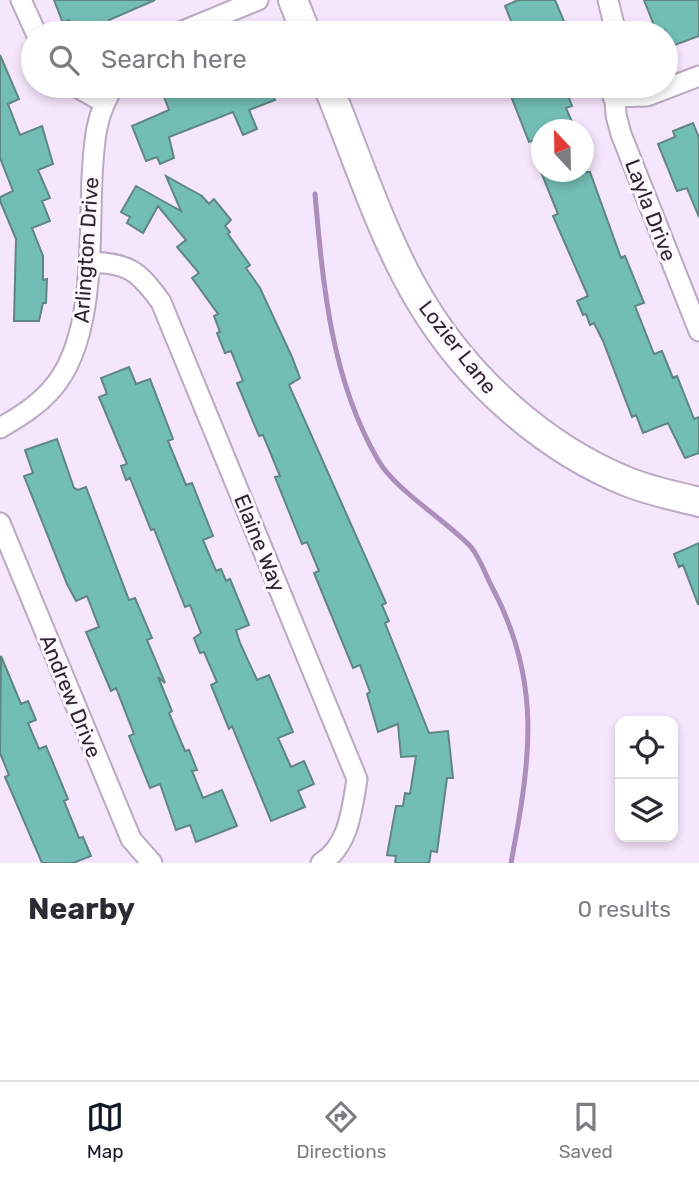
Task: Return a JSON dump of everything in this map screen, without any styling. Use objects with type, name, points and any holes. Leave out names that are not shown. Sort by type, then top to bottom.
[{"type":"main road","points":[[293,0],[301,21]]},
{"type":"main road","name":"Lozier Lane","points":[[333,98],[397,255],[420,300],[494,395],[547,438],[627,482],[699,502]]},
{"type":"street","points":[[21,0],[31,21]]},
{"type":"street","points":[[207,21],[258,0]]},
{"type":"street","points":[[608,0],[613,21]]},
{"type":"street","points":[[678,84],[699,76]]},
{"type":"street","name":"Arlington Drive","points":[[0,428],[24,415],[52,389],[68,365],[79,339],[88,262],[94,130],[107,98]]},
{"type":"street","name":"Layla Drive","points":[[615,98],[621,134],[699,331]]},
{"type":"street","name":"Elaine Way","points":[[88,262],[131,268],[145,280],[161,302],[357,779],[351,817],[342,841],[321,863]]},
{"type":"street","name":"Andrew Drive","points":[[0,523],[131,839],[152,863]]},
{"type":"building","points":[[54,0],[155,0],[110,21],[62,21]]},
{"type":"building","points":[[518,0],[555,0],[564,21],[511,21],[505,6]]},
{"type":"building","points":[[644,0],[699,0],[699,36],[678,44],[678,21],[652,21]]},
{"type":"building","points":[[0,55],[19,99],[8,104],[20,135],[42,126],[53,164],[38,170],[50,198],[42,201],[50,221],[32,228],[43,256],[43,280],[47,279],[46,303],[43,303],[39,321],[14,321],[16,239],[0,201],[0,197],[13,191],[0,158]]},
{"type":"building","points":[[164,98],[275,100],[249,110],[257,129],[243,135],[233,112],[169,137],[174,158],[160,164],[157,157],[146,161],[132,126],[169,110]]},
{"type":"building","points":[[512,98],[569,98],[572,106],[566,108],[571,119],[531,119],[529,142]]},
{"type":"building","points":[[693,123],[699,138],[699,217],[687,188],[677,191],[658,144],[675,137],[673,131]]},
{"type":"building","points":[[166,176],[202,196],[209,204],[214,199],[231,220],[225,226],[230,232],[228,234],[250,265],[246,268],[260,288],[292,357],[300,378],[289,385],[386,603],[382,605],[389,621],[385,623],[429,733],[448,731],[453,778],[447,778],[437,852],[431,851],[429,863],[395,863],[396,856],[387,855],[396,806],[403,806],[405,793],[410,794],[416,756],[401,757],[398,724],[378,732],[367,694],[370,692],[360,665],[353,668],[314,573],[319,571],[307,542],[302,544],[275,477],[280,476],[263,435],[259,436],[237,383],[243,381],[231,351],[225,353],[217,333],[220,332],[214,316],[218,314],[192,278],[199,273],[177,247],[186,240],[158,206],[143,233],[127,223],[130,217],[121,212],[136,186],[181,211]]},
{"type":"building","points":[[545,182],[594,182],[621,258],[625,256],[644,303],[635,306],[654,354],[662,351],[673,378],[677,376],[694,419],[699,417],[699,453],[685,458],[668,423],[643,433],[636,415],[632,417],[603,341],[594,323],[590,325],[586,314],[583,315],[577,301],[588,296],[553,216],[558,214]]},
{"type":"building","points":[[129,367],[136,384],[150,379],[173,439],[168,441],[186,485],[192,483],[213,536],[203,540],[216,571],[221,569],[226,581],[230,579],[249,625],[236,630],[240,643],[257,680],[269,675],[293,732],[278,738],[291,767],[304,761],[314,784],[298,791],[305,807],[271,821],[232,726],[229,729],[211,685],[217,682],[204,652],[200,653],[194,638],[201,633],[190,605],[185,607],[154,529],[151,530],[130,478],[126,480],[121,466],[127,464],[99,397],[107,394],[101,378]]},
{"type":"building","points":[[57,439],[74,488],[78,490],[86,487],[129,600],[135,598],[152,638],[147,640],[165,683],[158,677],[172,711],[169,713],[185,751],[189,750],[197,770],[192,771],[203,798],[222,790],[237,826],[196,842],[190,825],[176,830],[160,784],[150,788],[129,736],[134,734],[116,688],[111,691],[86,632],[99,627],[87,596],[76,601],[67,584],[24,476],[33,473],[25,450]]},
{"type":"building","points":[[699,543],[698,604],[683,565],[679,567],[674,554]]},
{"type":"building","points":[[1,656],[21,704],[28,701],[36,720],[28,723],[39,749],[46,746],[68,799],[64,801],[79,838],[83,837],[91,856],[73,863],[42,863],[5,777],[9,775],[0,753]]},
{"type":"waterway","points":[[315,194],[332,331],[349,397],[362,429],[378,460],[396,483],[474,551],[509,624],[520,658],[526,691],[527,757],[511,863]]}]
